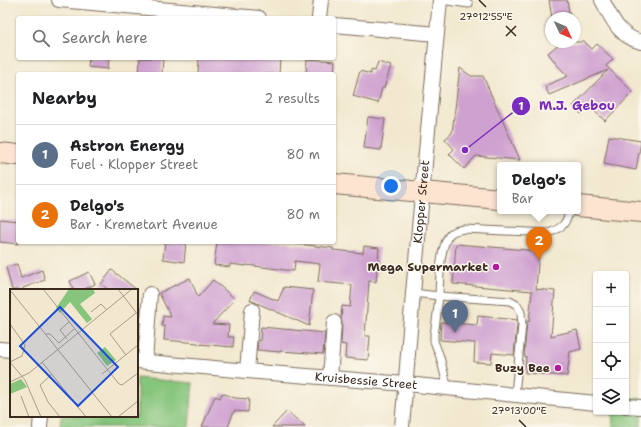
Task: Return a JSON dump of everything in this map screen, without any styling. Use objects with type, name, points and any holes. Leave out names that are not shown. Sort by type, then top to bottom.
[{"type":"street","points":[[59,0],[237,16]]},
{"type":"street","points":[[319,16],[320,0]]},
{"type":"street","name":"Klopper Street","points":[[402,427],[440,0]]},
{"type":"street","points":[[602,0],[616,25],[624,34],[633,40],[641,42]]},
{"type":"street","points":[[336,25],[437,34]]},
{"type":"street","points":[[0,154],[16,155]]},
{"type":"street","points":[[336,184],[497,199]]},
{"type":"street","points":[[581,206],[641,212]]},
{"type":"street","points":[[141,361],[150,294]]},
{"type":"street","points":[[247,372],[252,310]]},
{"type":"street","points":[[330,378],[334,322]]},
{"type":"street","points":[[0,349],[10,350]]},
{"type":"street","name":"Kruisbessie Street","points":[[141,361],[247,372],[515,394],[593,403]]},
{"type":"street","points":[[629,406],[641,407]]},
{"type":"street","points":[[40,427],[41,417]]},
{"type":"lane","points":[[440,0],[469,4]]},
{"type":"lane","points":[[448,388],[434,341],[434,335],[443,251],[445,242],[450,234],[454,231],[464,229],[549,233],[560,228],[567,220],[569,214]]},
{"type":"lane","points":[[413,293],[510,301],[516,305],[521,312],[522,325],[515,394]]},
{"type":"green space","points":[[138,378],[193,383],[189,427],[60,427],[61,417],[138,417]]},
{"type":"green space","points":[[629,397],[641,399],[641,427],[613,427],[612,415],[629,415]]},
{"type":"building","points":[[549,0],[567,0],[569,12],[551,12]]},
{"type":"building","points":[[583,40],[592,49],[597,44],[613,59],[606,66],[633,92],[605,121],[589,106],[581,114],[573,106],[608,70],[549,95],[545,86],[568,76],[548,53],[554,48],[581,48],[581,42]]},
{"type":"building","points":[[89,60],[109,60],[108,69],[88,67]]},
{"type":"building","points":[[140,60],[163,60],[162,72],[139,72]]},
{"type":"building","points":[[199,60],[280,60],[279,72],[198,72]]},
{"type":"building","points":[[307,60],[335,61],[334,72],[306,72]]},
{"type":"building","points":[[378,62],[391,66],[378,103],[353,96],[360,71],[371,74],[371,70],[375,71]]},
{"type":"building","points":[[460,68],[471,76],[483,76],[520,160],[476,156],[464,169],[449,154],[454,149],[445,139],[452,133]]},
{"type":"building","points":[[368,117],[385,119],[381,150],[364,148]]},
{"type":"building","points":[[609,136],[641,141],[636,170],[604,164]]},
{"type":"building","points":[[0,219],[16,221],[16,244],[0,242]]},
{"type":"building","points":[[165,244],[186,244],[184,262],[163,259]]},
{"type":"building","points":[[217,244],[298,244],[363,253],[364,246],[379,248],[376,282],[369,281],[365,336],[370,336],[368,360],[345,358],[346,345],[341,344],[342,306],[350,307],[352,285],[318,282],[320,264],[295,261],[294,271],[246,265],[230,264],[230,267],[214,265]]},
{"type":"building","points":[[456,244],[539,251],[536,289],[555,291],[551,336],[577,330],[581,349],[570,352],[567,376],[525,373],[526,356],[524,356],[527,321],[529,322],[532,291],[453,284]]},
{"type":"building","points":[[17,264],[21,278],[42,270],[45,280],[24,289],[12,289],[6,267]]},
{"type":"building","points":[[112,270],[136,289],[108,289],[101,284]]},
{"type":"building","points":[[89,272],[95,284],[85,289],[74,289],[70,281]]},
{"type":"building","points":[[190,278],[198,297],[213,280],[235,299],[212,324],[229,325],[228,337],[234,337],[233,347],[164,340],[165,326],[162,326],[163,316],[171,317],[159,293]]},
{"type":"building","points":[[284,287],[313,290],[309,326],[250,300],[254,291],[278,301]]},
{"type":"building","points":[[478,316],[517,320],[514,355],[492,353],[491,363],[474,362],[475,343],[440,340],[441,322],[477,325]]},
{"type":"building","points":[[261,327],[325,333],[323,354],[257,350],[258,340],[260,341]]},
{"type":"building","points":[[222,393],[235,398],[249,399],[248,412],[234,411],[228,427],[202,427],[215,396],[220,398]]},
{"type":"building","points":[[287,411],[305,427],[272,427]]},
{"type":"place","name":"M.J. Gebou","points":[[465,150]]},
{"type":"place","name":"Delgo's","points":[[539,260]]},
{"type":"place","name":"Mega Supermarket","points":[[496,267]]},
{"type":"place","name":"Astron Energy","points":[[455,333]]},
{"type":"place","name":"Buzy Bee","points":[[558,368]]}]
